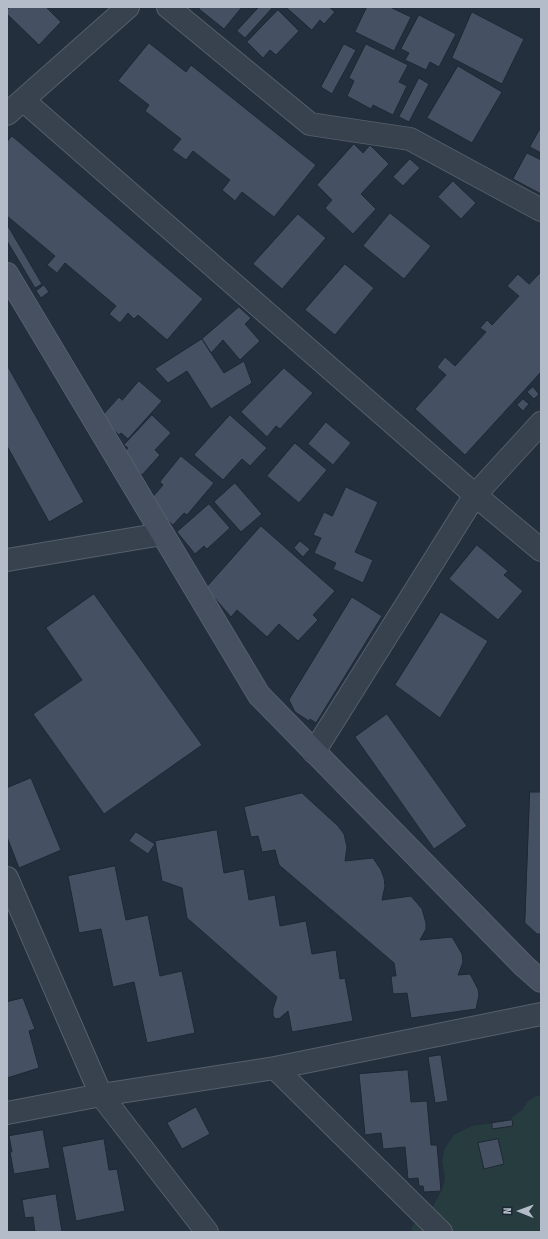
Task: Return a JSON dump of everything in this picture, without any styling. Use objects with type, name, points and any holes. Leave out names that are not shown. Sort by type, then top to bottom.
[{"type":"street","points":[[7,114],[128,7]]},
{"type":"street","points":[[168,7],[310,124],[410,139],[541,210]]},
{"type":"street","points":[[23,100],[475,495],[541,550]]},
{"type":"street","points":[[7,274],[259,696],[524,966],[541,981]]},
{"type":"street","points":[[314,752],[475,495],[541,423]]},
{"type":"street","points":[[7,560],[162,534]]},
{"type":"street","points":[[7,878],[101,1095],[207,1232]]},
{"type":"street","points":[[7,1113],[101,1095],[275,1068],[541,1014]]},
{"type":"street","points":[[275,1068],[441,1232]]},
{"type":"green space","points":[[536,1096],[541,1096],[541,1232],[413,1232],[411,1229],[417,1220],[433,1206],[442,1190],[445,1179],[442,1161],[445,1148],[454,1135],[472,1126],[508,1121],[522,1110],[528,1101]]},
{"type":"building","points":[[10,7],[46,7],[61,22],[39,45],[7,14],[7,10]]},
{"type":"building","points":[[201,7],[242,7],[224,29],[199,9]]},
{"type":"building","points":[[259,7],[273,7],[245,38],[237,31]]},
{"type":"building","points":[[286,7],[329,7],[335,12],[324,24],[320,20],[312,30]]},
{"type":"building","points":[[367,7],[390,7],[411,17],[394,51],[355,32]]},
{"type":"building","points":[[278,10],[299,31],[276,55],[270,50],[263,58],[247,42]]},
{"type":"building","points":[[472,12],[524,39],[502,84],[452,58]]},
{"type":"building","points":[[419,15],[456,34],[439,67],[430,62],[426,70],[405,60],[409,53],[401,49]]},
{"type":"building","points":[[149,43],[186,72],[191,65],[316,165],[274,217],[242,192],[235,201],[222,190],[230,180],[193,151],[186,160],[172,150],[181,139],[145,111],[149,105],[118,81]]},
{"type":"building","points":[[344,44],[356,50],[332,94],[321,87]]},
{"type":"building","points":[[366,44],[408,65],[399,82],[407,86],[393,115],[373,105],[371,109],[347,96],[354,81],[349,78]]},
{"type":"building","points":[[458,66],[502,92],[472,143],[427,118]]},
{"type":"building","points":[[419,78],[429,84],[409,122],[399,117]]},
{"type":"building","points":[[541,127],[541,153],[530,147]]},
{"type":"building","points":[[12,136],[203,299],[167,340],[138,315],[134,319],[128,313],[120,323],[109,314],[116,306],[65,263],[57,273],[47,265],[55,256],[7,216],[7,142]]},
{"type":"building","points":[[354,144],[363,153],[370,145],[389,164],[361,194],[376,209],[353,234],[325,208],[332,200],[317,185]]},
{"type":"building","points":[[527,153],[541,160],[541,194],[513,179]]},
{"type":"building","points":[[410,159],[420,168],[403,186],[393,177]]},
{"type":"building","points":[[453,181],[476,203],[461,219],[438,197]]},
{"type":"building","points":[[390,213],[431,246],[404,279],[363,246]]},
{"type":"building","points":[[298,214],[326,238],[282,289],[253,264]]},
{"type":"building","points":[[8,226],[42,284],[35,288],[7,241]]},
{"type":"building","points":[[345,264],[374,288],[335,335],[305,310]]},
{"type":"building","points":[[541,272],[541,372],[465,455],[415,409],[446,375],[437,367],[445,357],[455,366],[486,332],[480,328],[487,320],[492,325],[519,296],[507,286],[518,274],[529,284]]},
{"type":"building","points":[[44,285],[49,292],[41,298],[36,291]]},
{"type":"building","points":[[239,307],[251,318],[245,324],[260,341],[240,360],[223,340],[211,353],[202,339]]},
{"type":"building","points":[[202,339],[224,373],[244,361],[252,383],[211,409],[187,371],[168,383],[155,369]]},
{"type":"building","points":[[7,365],[84,502],[49,522],[7,446]]},
{"type":"building","points":[[284,368],[313,393],[280,429],[276,426],[267,437],[241,412]]},
{"type":"building","points":[[139,381],[162,401],[128,439],[121,433],[119,435],[100,418],[119,397],[122,400]]},
{"type":"building","points":[[533,387],[539,394],[534,399],[527,392]]},
{"type":"building","points":[[523,399],[529,404],[523,411],[517,405]]},
{"type":"building","points":[[152,415],[171,433],[155,450],[160,455],[142,475],[121,455],[128,448],[124,445]]},
{"type":"building","points":[[230,415],[267,448],[250,466],[242,459],[223,480],[194,455]]},
{"type":"building","points":[[326,422],[351,443],[333,465],[308,444]]},
{"type":"building","points":[[295,443],[327,470],[299,503],[267,476]]},
{"type":"building","points":[[181,456],[214,483],[187,515],[184,513],[173,525],[156,511],[150,500],[163,485],[160,482]]},
{"type":"building","points":[[235,483],[262,514],[241,532],[214,502]]},
{"type":"building","points":[[346,487],[378,502],[355,552],[373,560],[363,583],[333,569],[336,563],[314,553],[321,538],[313,535],[324,512],[332,516]]},
{"type":"building","points":[[209,504],[230,528],[207,549],[204,546],[195,554],[177,532]]},
{"type":"building","points":[[261,526],[335,591],[313,615],[318,620],[298,641],[279,624],[267,637],[237,610],[231,617],[206,588]]},
{"type":"building","points":[[300,541],[310,549],[303,557],[294,548]]},
{"type":"building","points":[[477,545],[508,571],[504,575],[523,591],[498,620],[449,579]]},
{"type":"building","points":[[94,594],[202,745],[104,814],[33,714],[82,680],[46,628]]},
{"type":"building","points":[[352,597],[382,616],[316,723],[310,719],[309,721],[295,712],[289,700]]},
{"type":"building","points":[[441,612],[488,641],[440,718],[395,685]]},
{"type":"building","points":[[387,714],[467,826],[434,849],[355,737]]},
{"type":"building","points":[[31,778],[61,850],[19,868],[7,837],[7,788]]},
{"type":"building","points":[[530,792],[541,792],[541,934],[537,934],[525,923]]},
{"type":"building","points":[[302,793],[338,826],[344,834],[347,847],[345,861],[373,858],[381,870],[384,878],[385,886],[382,900],[411,896],[422,909],[426,929],[420,940],[452,937],[462,954],[463,962],[458,975],[470,974],[478,989],[479,995],[476,1009],[411,1018],[407,993],[393,994],[391,976],[396,976],[394,963],[279,865],[275,850],[262,852],[258,836],[251,837],[244,807]]},
{"type":"building","points":[[217,830],[224,873],[244,869],[249,900],[275,895],[280,926],[306,921],[312,954],[336,950],[340,979],[345,978],[353,1021],[292,1032],[288,1011],[280,1018],[276,1019],[273,1016],[273,1009],[277,997],[187,918],[182,888],[162,881],[155,841]]},
{"type":"building","points":[[136,832],[155,844],[148,854],[129,841]]},
{"type":"building","points":[[115,866],[126,920],[148,915],[160,976],[182,971],[195,1033],[147,1043],[134,982],[113,987],[101,929],[79,933],[68,876]]},
{"type":"building","points":[[23,998],[35,1029],[29,1031],[39,1068],[7,1078],[7,1002]]},
{"type":"building","points":[[441,1055],[448,1101],[435,1103],[428,1057]]},
{"type":"building","points":[[408,1070],[411,1102],[427,1101],[431,1145],[437,1145],[441,1191],[424,1192],[423,1186],[419,1186],[418,1178],[408,1179],[405,1147],[383,1149],[381,1133],[365,1135],[359,1074]]},
{"type":"building","points":[[196,1107],[210,1134],[182,1149],[167,1123]]},
{"type":"building","points":[[512,1120],[513,1126],[492,1129],[492,1123]]},
{"type":"building","points":[[43,1130],[50,1168],[14,1174],[9,1136]]},
{"type":"building","points":[[104,1139],[109,1170],[117,1169],[125,1211],[76,1221],[62,1147]]},
{"type":"building","points":[[498,1139],[504,1164],[484,1169],[478,1143]]},
{"type":"building","points":[[56,1194],[62,1232],[35,1232],[33,1217],[25,1218],[22,1200]]}]
